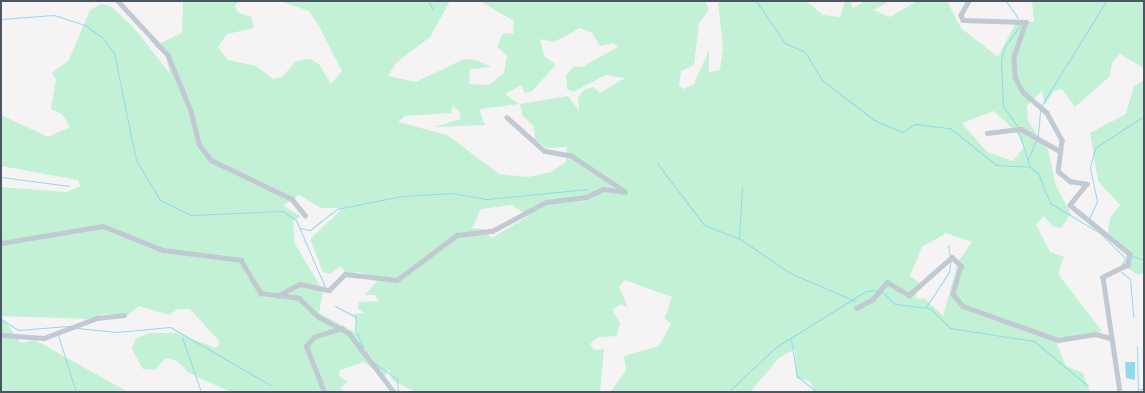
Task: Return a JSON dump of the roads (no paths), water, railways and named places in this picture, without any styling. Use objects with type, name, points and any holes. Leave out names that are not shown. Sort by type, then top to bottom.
[{"type":"street","points":[[118,1],[168,55],[200,144],[210,160],[292,199],[305,216]]},
{"type":"street","points":[[969,1],[961,15],[963,20],[977,24],[1021,19],[1027,23],[1014,56],[1015,77],[1022,92],[1048,116],[1062,140],[1058,150],[1061,175],[1087,185],[1070,207],[1130,254],[1128,265],[1103,277],[1110,338],[1120,392]]},
{"type":"street","points":[[277,296],[300,284],[329,290],[345,274],[376,281],[404,278],[457,235],[492,231],[546,202],[586,197],[603,189],[625,192],[570,156],[544,151],[507,118]]},
{"type":"street","points":[[987,133],[1022,128],[1058,150]]},
{"type":"street","points":[[1,243],[105,226],[163,250],[241,260],[260,292],[277,296],[297,297],[319,317],[342,328],[394,392]]},
{"type":"street","points":[[856,308],[872,300],[887,282],[910,295],[952,257],[961,266],[952,292],[963,306],[1058,340],[1096,334],[1110,338]]},
{"type":"street","points":[[1,335],[44,338],[97,318],[124,315]]},
{"type":"street","points":[[324,392],[306,346],[314,337],[342,328]]},
{"type":"water","points":[[1125,362],[1135,362],[1135,380],[1126,378]]},
{"type":"waterway","points":[[428,1],[433,9]]},
{"type":"waterway","points":[[756,1],[785,43],[805,52],[822,80],[874,120],[902,132],[915,124],[950,128],[996,165],[1030,167]]},
{"type":"waterway","points":[[1006,1],[1018,18]]},
{"type":"waterway","points":[[1041,106],[1106,1]]},
{"type":"waterway","points":[[1,19],[54,15],[85,25],[103,38],[114,53],[136,160],[160,200],[191,215],[283,211],[296,220],[325,287]]},
{"type":"waterway","points":[[1018,127],[1003,106],[1001,60],[1004,48],[1021,24]]},
{"type":"waterway","points":[[1038,135],[1040,110]]},
{"type":"waterway","points":[[1089,219],[1097,201],[1090,167],[1095,148],[1144,116]]},
{"type":"waterway","points":[[1018,130],[1030,167],[1038,173],[1050,203],[1100,233],[1125,258]]},
{"type":"waterway","points":[[1028,159],[1036,141]]},
{"type":"waterway","points":[[657,163],[704,225],[740,239],[790,273],[855,301]]},
{"type":"waterway","points":[[1,177],[69,186]]},
{"type":"waterway","points":[[739,238],[742,187]]},
{"type":"waterway","points":[[300,228],[310,230],[337,209],[402,196],[452,193],[487,199],[588,189]]},
{"type":"waterway","points":[[948,245],[950,256]]},
{"type":"waterway","points":[[1132,256],[1144,260]]},
{"type":"waterway","points":[[1121,266],[1125,259]]},
{"type":"waterway","points":[[926,307],[949,272],[951,260]]},
{"type":"waterway","points":[[1121,272],[1130,279],[1133,317]]},
{"type":"waterway","points":[[728,392],[776,347],[866,291],[879,290]]},
{"type":"waterway","points":[[881,291],[895,304],[930,308],[950,328],[1034,341],[1088,386]]},
{"type":"waterway","points":[[335,306],[356,317],[355,329],[363,347]]},
{"type":"waterway","points":[[1,319],[18,330],[68,326]]},
{"type":"waterway","points":[[77,328],[117,332],[170,327],[270,385]]},
{"type":"waterway","points":[[58,335],[76,392]]},
{"type":"waterway","points":[[182,337],[201,392]]},
{"type":"waterway","points":[[791,339],[797,376],[817,392]]},
{"type":"waterway","points":[[1137,346],[1138,392]]},
{"type":"waterway","points":[[373,362],[397,379],[398,392]]},
{"type":"waterway","points":[[1139,389],[1144,389]]}]
